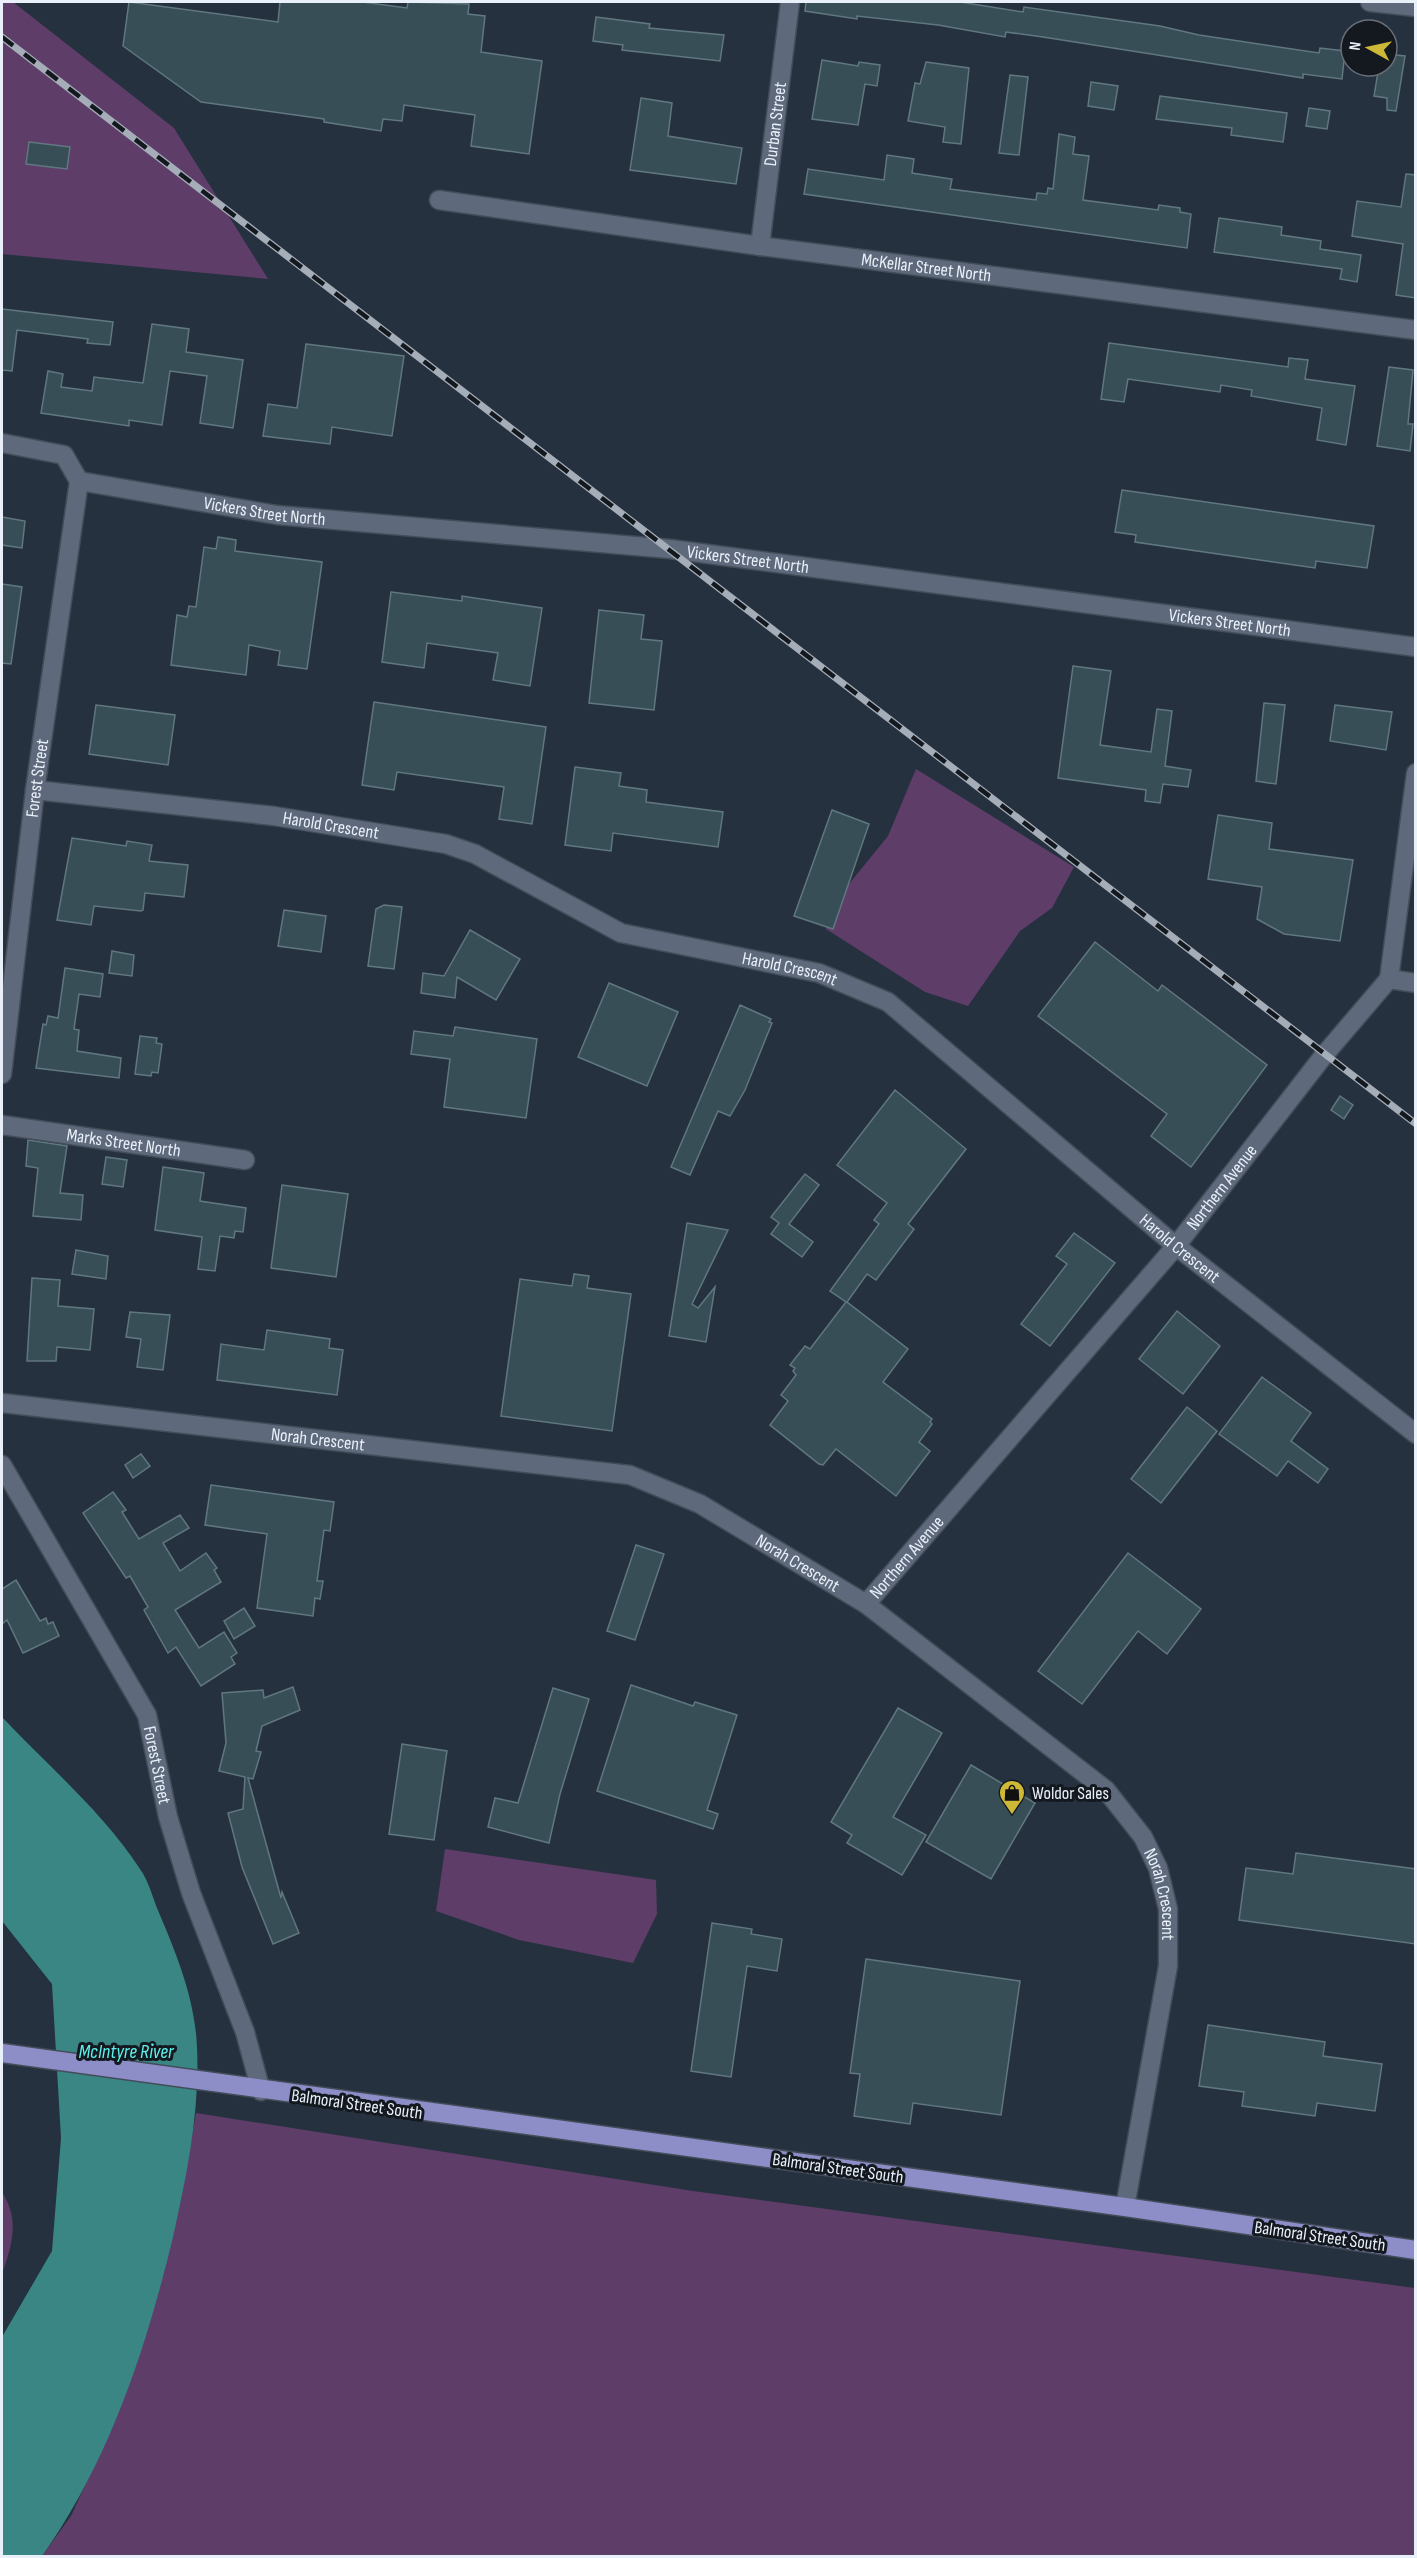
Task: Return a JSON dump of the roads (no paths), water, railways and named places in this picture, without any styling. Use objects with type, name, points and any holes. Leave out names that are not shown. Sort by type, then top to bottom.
[{"type":"main road","name":"Balmoral Street South","points":[[2,2053],[261,2091],[1125,2207],[1416,2250]]},
{"type":"street","name":"Durban Street","points":[[760,246],[790,2]]},
{"type":"street","points":[[1370,2],[1416,7]]},
{"type":"street","name":"McKellar Street North","points":[[439,200],[760,246],[1416,330]]},
{"type":"street","points":[[2,443],[52,450],[64,455],[79,481]]},
{"type":"street","name":"Vickers Street North","points":[[79,481],[277,515],[670,549],[1416,647]]},
{"type":"street","name":"Forest Street","points":[[2,1074],[35,790],[79,481]]},
{"type":"street","points":[[1416,773],[1389,979],[1416,983]]},
{"type":"street","name":"Harold Crescent","points":[[35,790],[274,816],[446,844],[475,854],[621,933],[819,973],[888,1002],[1176,1246],[1416,1434]]},
{"type":"street","name":"Northern Avenue","points":[[866,1604],[1176,1246],[1325,1054],[1389,979]]},
{"type":"street","name":"Marks Street North","points":[[2,1125],[245,1161]]},
{"type":"street","name":"Norah Crescent","points":[[2,1402],[630,1475],[699,1504],[866,1604],[1106,1790],[1143,1837],[1158,1869],[1168,1909],[1168,1966],[1125,2207]]},
{"type":"street","name":"Forest Street","points":[[2,1465],[147,1715],[168,1817],[191,1893],[245,2032],[261,2091]]},
{"type":"water","name":"McIntyre River","points":[[2,1717],[92,1809],[143,1873],[183,1976],[193,2011],[197,2047],[196,2095],[188,2167],[151,2321],[106,2443],[66,2520],[42,2556],[2,2556],[2,2337],[52,2251],[61,2138],[52,1984],[2,1921]]},
{"type":"railway","points":[[2,37],[1416,1124]]},
{"type":"place","name":"Woldor Sales","points":[[1012,1816]]}]
